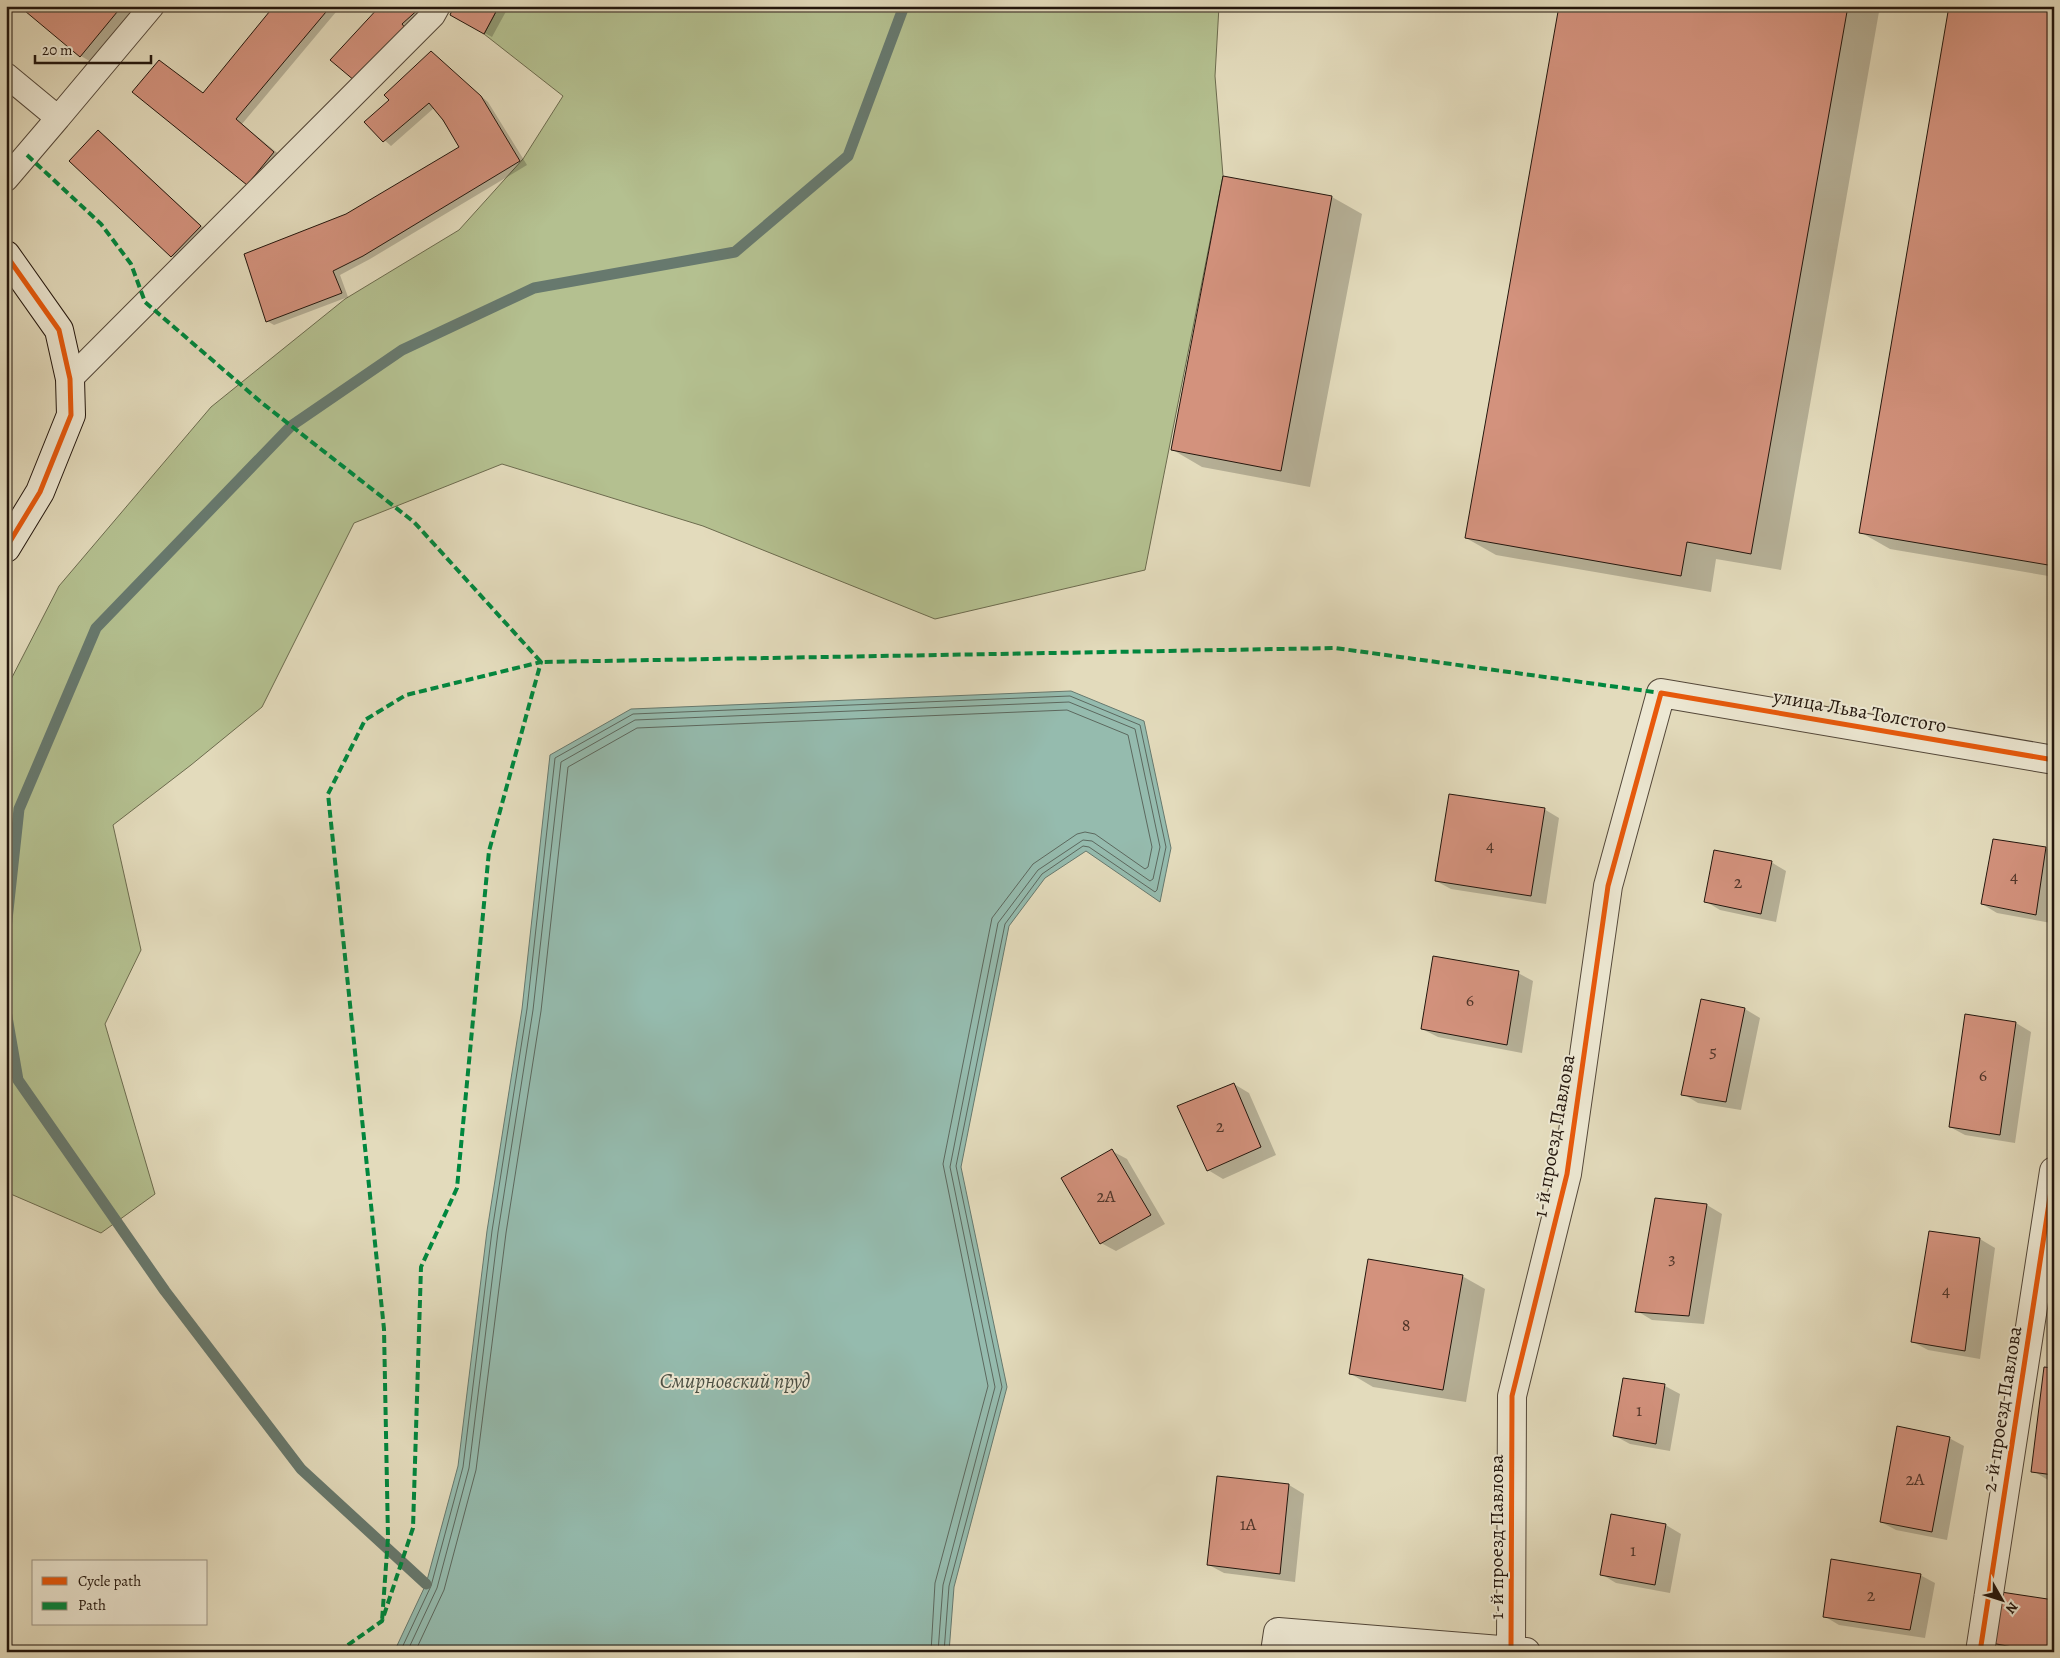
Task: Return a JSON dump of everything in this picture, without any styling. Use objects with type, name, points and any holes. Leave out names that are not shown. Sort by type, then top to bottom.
[{"type":"street","points":[[6,255],[59,330],[70,379],[71,415],[40,492],[6,548]]},
{"type":"street","name":"улица Льва Толстого","points":[[1661,693],[2054,760]]},
{"type":"street","name":"1-й проезд Павлова","points":[[1519,1650],[1512,1396],[1567,1174],[1608,886],[1661,693]]},
{"type":"street","name":"2-й проезд Павлова","points":[[1980,1652],[2054,1171]]},
{"type":"street","points":[[1277,1642],[1519,1650]]},
{"type":"lane","points":[[6,179],[152,6]]},
{"type":"lane","points":[[70,379],[433,15],[438,6]]},
{"type":"lane","points":[[6,75],[58,118]]},
{"type":"green space","points":[[499,6],[1219,6],[1215,76],[1223,176],[1145,570],[935,619],[703,526],[502,464],[354,523],[262,707],[113,825],[141,950],[105,1024],[155,1194],[101,1233],[6,1192],[6,689],[59,586],[211,407],[345,299],[459,230],[523,159],[563,96],[484,34]]},
{"type":"water","name":"Смирновский пруд","points":[[1071,691],[1144,721],[1171,848],[1160,902],[1086,851],[1045,878],[1009,926],[961,1167],[1007,1387],[954,1587],[949,1652],[394,1652],[426,1584],[458,1466],[487,1231],[522,1009],[550,755],[631,709]]},
{"type":"building","points":[[19,6],[122,6],[80,57]]},
{"type":"building","points":[[274,6],[331,6],[236,119],[274,152],[247,185],[132,92],[159,60],[203,93]]},
{"type":"building","points":[[380,6],[422,6],[402,24],[406,29],[355,81],[330,60]]},
{"type":"building","points":[[454,6],[499,6],[484,34],[450,15]]},
{"type":"building","points":[[1559,6],[1848,6],[1751,554],[1687,542],[1681,576],[1465,538]]},
{"type":"building","points":[[1949,6],[2054,6],[2054,566],[1859,533]]},
{"type":"building","points":[[431,51],[481,96],[520,161],[363,256],[333,271],[342,293],[266,322],[244,254],[346,214],[459,147],[443,120],[429,103],[383,142],[364,122],[389,100],[384,95]]},
{"type":"building","points":[[98,130],[201,226],[171,257],[69,161]]},
{"type":"building","points":[[1223,176],[1332,196],[1281,471],[1171,450]]},
{"type":"building","points":[[1449,794],[1545,808],[1531,896],[1435,881]]},
{"type":"building","points":[[1993,839],[2046,847],[2036,915],[1981,904]]},
{"type":"building","points":[[1714,850],[1772,861],[1761,914],[1704,902]]},
{"type":"building","points":[[1433,956],[1519,971],[1507,1045],[1421,1029]]},
{"type":"building","points":[[1701,999],[1745,1008],[1726,1102],[1681,1095]]},
{"type":"building","points":[[1965,1014],[2016,1022],[2000,1135],[1949,1127]]},
{"type":"building","points":[[1234,1083],[1261,1147],[1207,1171],[1177,1106]]},
{"type":"building","points":[[1112,1149],[1151,1215],[1100,1244],[1061,1178]]},
{"type":"building","points":[[1655,1198],[1707,1204],[1689,1316],[1635,1312]]},
{"type":"building","points":[[1929,1231],[1980,1238],[1965,1351],[1911,1342]]},
{"type":"building","points":[[1368,1259],[1463,1275],[1443,1390],[1349,1374]]},
{"type":"building","points":[[2044,1367],[2054,1368],[2054,1475],[2031,1472]]},
{"type":"building","points":[[1623,1378],[1665,1384],[1656,1444],[1613,1436]]},
{"type":"building","points":[[1897,1426],[1950,1437],[1932,1532],[1880,1522]]},
{"type":"building","points":[[1217,1476],[1289,1484],[1280,1574],[1207,1565]]},
{"type":"building","points":[[1611,1514],[1666,1524],[1655,1585],[1600,1575]]},
{"type":"building","points":[[1831,1559],[1921,1574],[1910,1630],[1823,1617]]},
{"type":"building","points":[[2001,1592],[2054,1600],[2054,1652],[2040,1652],[1991,1643]]},
{"type":"waterway","points":[[6,929],[19,809],[96,628],[291,426],[402,350],[534,288],[735,252],[848,156],[904,6]]},
{"type":"waterway","points":[[6,1011],[18,1080],[165,1291],[301,1469],[426,1584]]},
{"type":"marked path","points":[[27,155],[101,224],[131,264],[145,302],[262,403],[414,522],[541,662],[1335,648],[1661,693]]},
{"type":"marked path","points":[[338,1652],[382,1621],[413,1528],[421,1267],[457,1188],[489,851],[541,662],[406,695],[365,720],[328,794],[384,1329],[388,1538],[382,1621]]},
{"type":"cycle path","points":[[6,255],[59,330],[70,379],[71,415],[40,492],[6,548]]},
{"type":"cycle path","points":[[1511,1649],[1512,1396],[1567,1174],[1608,886],[1661,693],[2054,760]]},
{"type":"cycle path","points":[[1980,1652],[2054,1171]]}]
